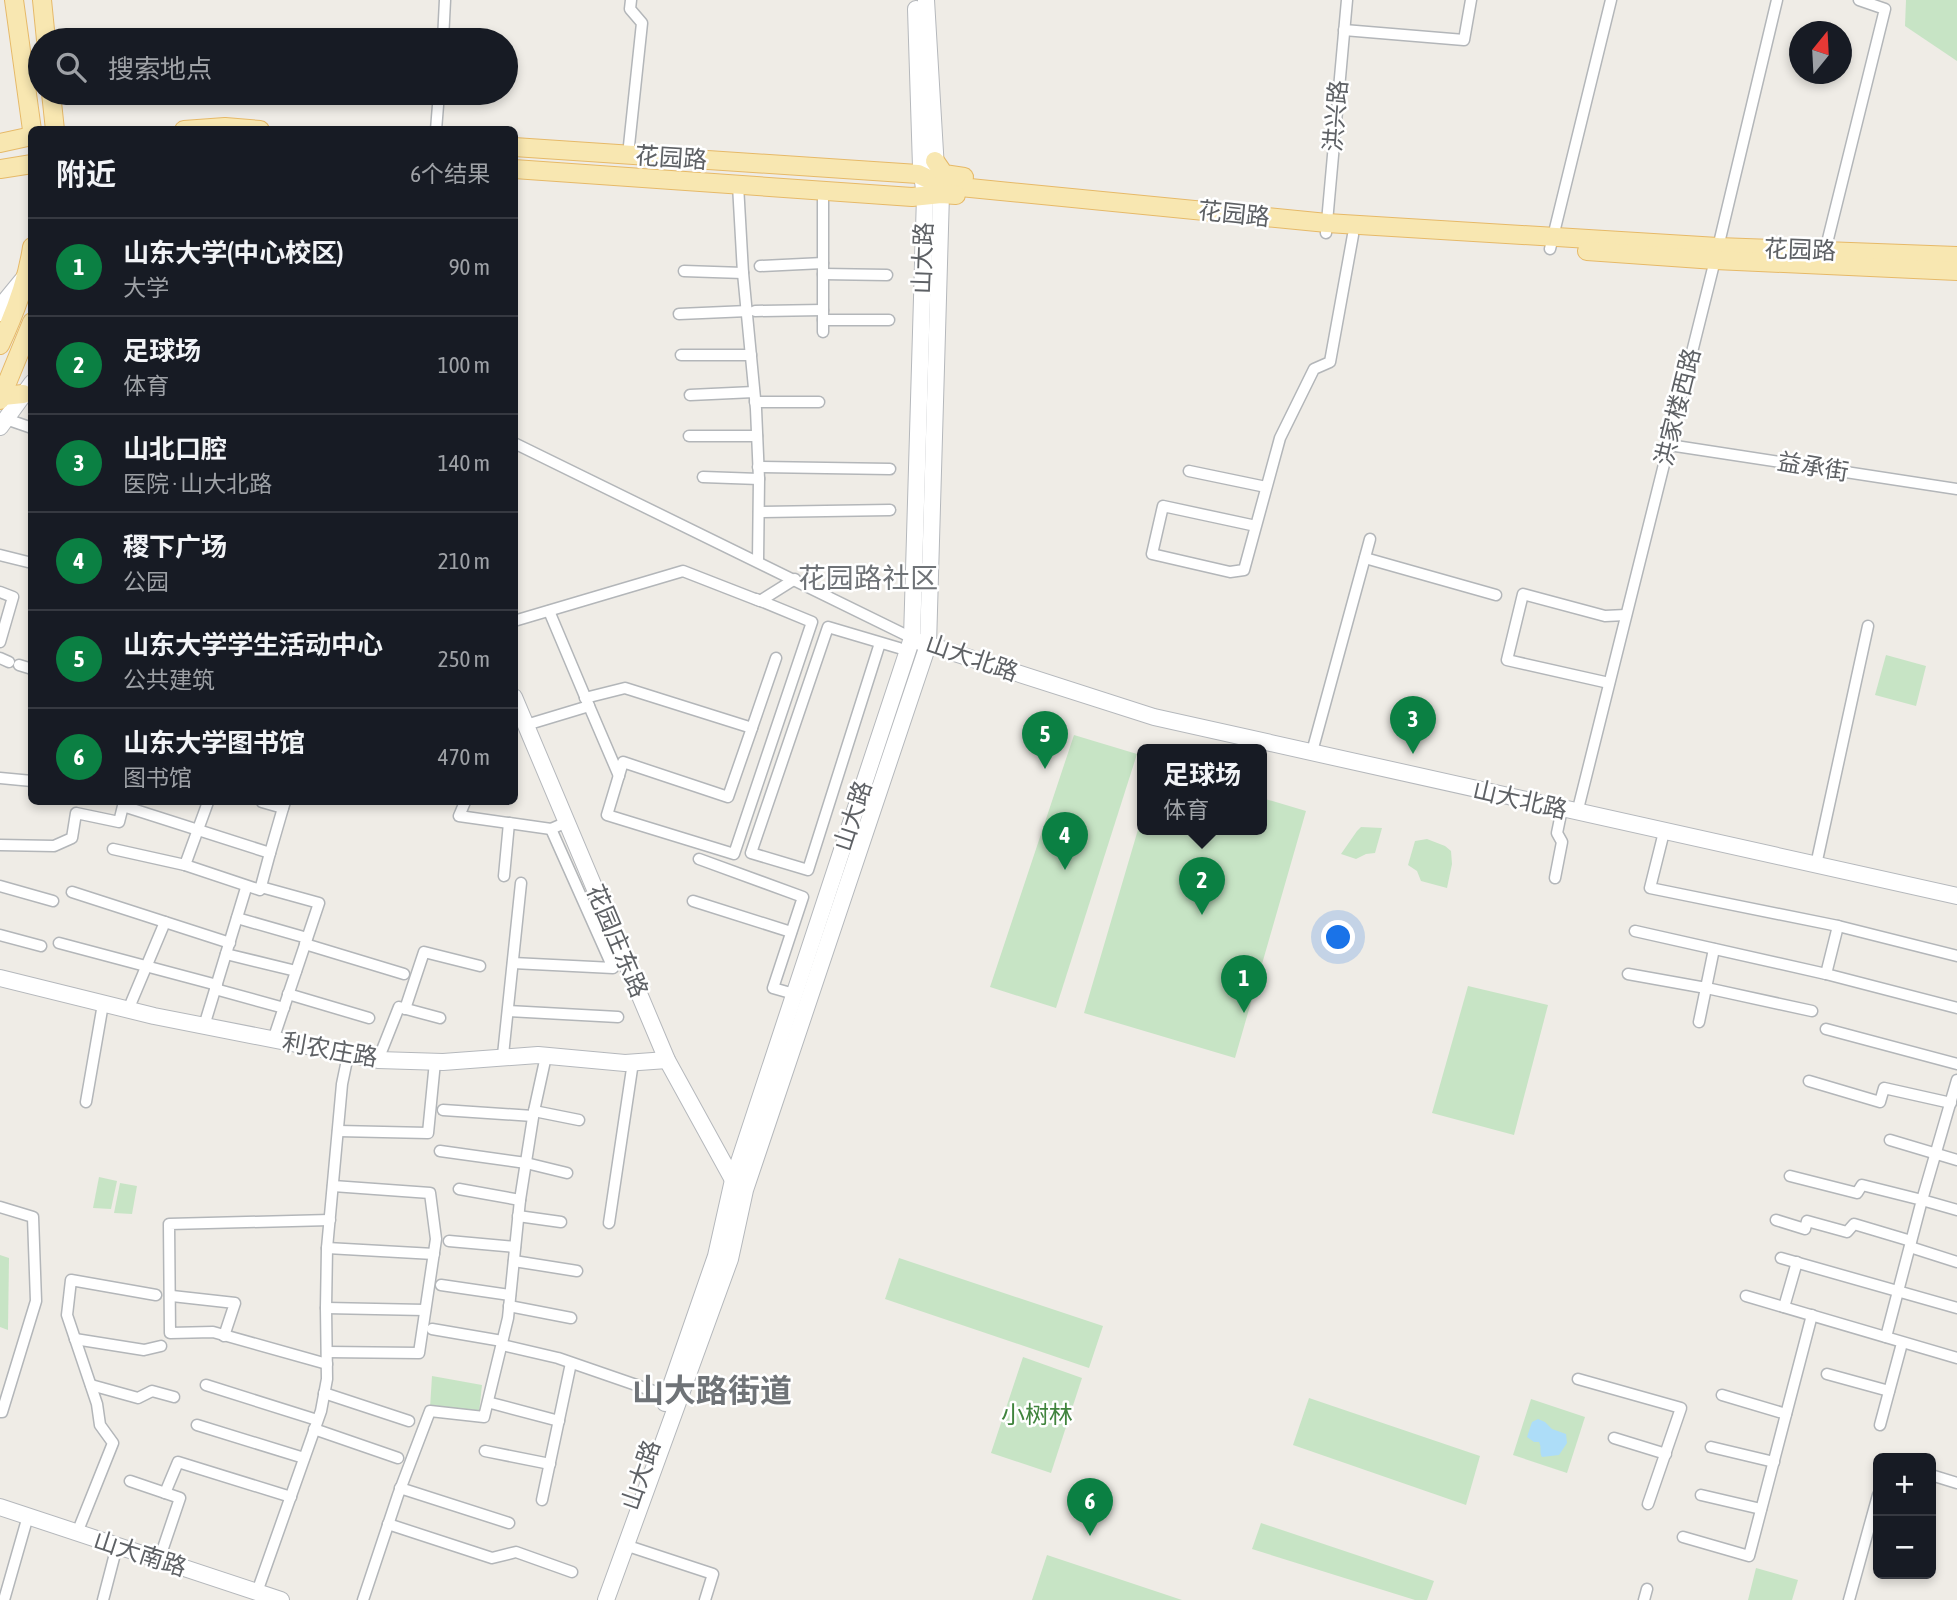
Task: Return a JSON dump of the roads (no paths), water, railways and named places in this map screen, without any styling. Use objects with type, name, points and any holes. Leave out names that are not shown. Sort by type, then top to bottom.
[{"type":"main road","points":[[14,0],[28,101]]},
{"type":"main road","points":[[42,0],[45,28]]},
{"type":"main road","name":"山大路","points":[[916,0],[921,167],[934,181]]},
{"type":"main road","name":"山大路","points":[[607,1599],[730,1259],[745,1190],[917,643],[934,181],[927,0]]},
{"type":"main road","points":[[29,105],[31,126]]},
{"type":"main road","points":[[52,105],[55,126]]},
{"type":"main road","points":[[0,143],[28,137]]},
{"type":"main road","name":"花园路","points":[[518,147],[914,174],[934,181],[1327,228],[1957,271]]},
{"type":"main road","points":[[0,169],[28,164]]},
{"type":"main road","name":"花园路","points":[[518,169],[912,197],[934,181],[1327,228],[1353,235],[1552,243]]},
{"type":"main road","name":"花园路","points":[[1717,254],[1825,251],[1957,256]]},
{"type":"main road","points":[[0,313],[6,300],[28,273]]},
{"type":"main road","points":[[0,345],[16,310],[28,273]]},
{"type":"main road","points":[[1,398],[28,332]]},
{"type":"main road","points":[[1,398],[28,389]]},
{"type":"main road","points":[[3,423],[28,390]]},
{"type":"main road","name":"山大路","points":[[607,1599],[668,1396],[716,1256],[733,1180],[794,994],[917,643]]},
{"type":"main road","name":"山大北路","points":[[917,643],[1144,710],[1664,832],[1816,863]]},
{"type":"main road","name":"山大北路","points":[[917,643],[1154,717],[1957,894]]},
{"type":"main road","name":"花园庄东路","points":[[518,706],[667,1059],[733,1180]]},
{"type":"main road","name":"利农庄路","points":[[0,978],[128,1010],[378,1060],[435,1062],[546,1056],[633,1062],[667,1059]]},
{"type":"main road","name":"山大南路","points":[[0,1507],[279,1600]]},
{"type":"street","points":[[444,28],[446,0]]},
{"type":"street","points":[[628,155],[642,23],[630,9],[631,0]]},
{"type":"street","name":"洪兴路","points":[[1327,228],[1347,0]]},
{"type":"street","points":[[1344,30],[1464,40],[1471,0]]},
{"type":"street","points":[[1552,243],[1611,0]]},
{"type":"street","name":"洪家楼西路","points":[[1555,878],[1562,842],[1557,833],[1572,810],[1609,683],[1717,254],[1777,0]]},
{"type":"street","points":[[1825,251],[1885,9],[1859,0]]},
{"type":"street","points":[[436,126],[438,105]]},
{"type":"street","name":"花园路","points":[[738,185],[743,273],[751,311],[751,355],[757,436],[758,561]]},
{"type":"street","points":[[823,191],[823,321]]},
{"type":"street","points":[[1256,526],[1163,506],[1152,554],[1230,572],[1244,570],[1256,526],[1266,487],[1280,438],[1314,369],[1330,362],[1353,235]]},
{"type":"street","points":[[760,266],[823,268],[887,275]]},
{"type":"street","points":[[684,271],[743,273]]},
{"type":"street","points":[[679,314],[751,311],[823,321],[889,320]]},
{"type":"street","points":[[681,355],[751,355]]},
{"type":"street","points":[[690,395],[818,402]]},
{"type":"street","points":[[3,423],[28,427]]},
{"type":"street","points":[[689,436],[757,436]]},
{"type":"street","points":[[518,445],[795,579],[917,643]]},
{"type":"street","name":"益承街","points":[[1669,445],[1957,489]]},
{"type":"street","points":[[703,477],[890,469]]},
{"type":"street","points":[[1189,471],[1266,487]]},
{"type":"street","points":[[758,512],[890,510]]},
{"type":"street","points":[[1313,748],[1370,539]]},
{"type":"street","points":[[0,555],[28,562]]},
{"type":"street","points":[[1365,558],[1496,595]]},
{"type":"street","points":[[518,620],[683,571],[811,622],[734,854],[607,815],[623,762],[728,797],[776,658]]},
{"type":"street","points":[[760,601],[795,579]]},
{"type":"street","points":[[0,592],[13,597],[0,642]]},
{"type":"street","points":[[1609,683],[1507,660],[1523,594],[1605,616],[1626,615]]},
{"type":"street","points":[[549,611],[619,776]]},
{"type":"street","points":[[1816,863],[1868,626]]},
{"type":"street","points":[[880,643],[808,870],[751,853],[828,627],[880,643],[917,643]]},
{"type":"street","points":[[9,662],[28,668]]},
{"type":"street","points":[[526,725],[625,688],[752,728]]},
{"type":"street","points":[[0,778],[28,781]]},
{"type":"street","points":[[185,865],[207,805]]},
{"type":"street","points":[[261,887],[284,805]]},
{"type":"street","points":[[464,805],[460,816],[551,829],[567,822]]},
{"type":"street","points":[[0,845],[54,846],[72,838],[76,813],[119,822],[123,806],[270,853]]},
{"type":"street","points":[[504,876],[509,823]]},
{"type":"street","points":[[513,963],[613,968],[551,829]]},
{"type":"street","points":[[1664,832],[1650,888],[1838,926],[1957,956]]},
{"type":"street","points":[[113,849],[185,865],[260,890],[261,887],[319,903],[273,1040]]},
{"type":"street","points":[[699,859],[803,897],[773,988],[794,994]]},
{"type":"street","points":[[503,1055],[521,883]]},
{"type":"street","points":[[0,886],[53,901]]},
{"type":"street","points":[[204,1026],[246,888]]},
{"type":"street","points":[[72,892],[165,922],[228,948],[296,971]]},
{"type":"street","points":[[693,901],[791,932]]},
{"type":"street","points":[[237,918],[404,974]]},
{"type":"street","points":[[128,1010],[165,922]]},
{"type":"street","points":[[1826,974],[1838,926]]},
{"type":"street","points":[[1635,931],[1826,974],[1957,1008]]},
{"type":"street","points":[[0,935],[41,946]]},
{"type":"street","points":[[59,943],[147,966],[284,1008]]},
{"type":"street","points":[[1699,1022],[1714,949]]},
{"type":"street","points":[[405,1009],[424,952],[480,966]]},
{"type":"street","points":[[1629,974],[1812,1011]]},
{"type":"street","points":[[288,994],[369,1018]]},
{"type":"street","points":[[86,1102],[103,1004]]},
{"type":"street","points":[[378,1060],[399,1007],[440,1018]]},
{"type":"street","points":[[508,1010],[618,1017]]},
{"type":"street","points":[[1826,1029],[1957,1064]]},
{"type":"street","points":[[257,1592],[316,1424],[327,1378],[327,1248],[342,1084],[348,1055]]},
{"type":"street","points":[[363,1600],[400,1488],[430,1412],[484,1417],[502,1343],[533,1113],[546,1056]]},
{"type":"street","points":[[338,1130],[428,1133],[435,1062]]},
{"type":"street","points":[[609,1223],[633,1062]]},
{"type":"street","points":[[1880,1425],[1889,1391],[1898,1290],[1922,1200],[1952,1118],[1951,1102],[1957,1080]]},
{"type":"street","points":[[1809,1081],[1880,1102],[1884,1088],[1951,1102]]},
{"type":"street","points":[[443,1110],[533,1113],[579,1120]]},
{"type":"street","points":[[1890,1140],[1957,1160]]},
{"type":"street","points":[[440,1151],[567,1173]]},
{"type":"street","points":[[1790,1176],[1857,1193],[1862,1185],[1957,1210]]},
{"type":"street","points":[[327,1352],[419,1353],[436,1239],[430,1193],[333,1186]]},
{"type":"street","points":[[458,1189],[520,1200]]},
{"type":"street","points":[[0,1207],[33,1217],[36,1301],[0,1412]]},
{"type":"street","points":[[518,1216],[561,1222]]},
{"type":"street","points":[[327,1364],[213,1332],[170,1333],[169,1224],[330,1220]]},
{"type":"street","points":[[1776,1220],[1804,1229],[1807,1221],[1847,1232],[1854,1224],[1957,1262]]},
{"type":"street","points":[[449,1241],[515,1247]]},
{"type":"street","points":[[327,1248],[434,1254]]},
{"type":"street","points":[[1780,1258],[1957,1308]]},
{"type":"street","points":[[514,1261],[577,1271]]},
{"type":"street","points":[[1784,1307],[1797,1262]]},
{"type":"street","points":[[77,1533],[113,1443],[100,1425],[97,1404],[67,1315],[71,1280],[156,1295]]},
{"type":"street","points":[[441,1284],[571,1318]]},
{"type":"street","points":[[172,1296],[235,1303],[224,1336]]},
{"type":"street","points":[[1746,1296],[1957,1360]]},
{"type":"street","points":[[326,1308],[425,1310]]},
{"type":"street","points":[[1683,1538],[1749,1556],[1812,1315]]},
{"type":"street","points":[[432,1329],[502,1343],[668,1396]]},
{"type":"street","points":[[75,1339],[144,1350],[161,1346]]},
{"type":"street","points":[[542,1500],[570,1363]]},
{"type":"street","points":[[1827,1374],[1889,1391]]},
{"type":"street","points":[[1578,1379],[1681,1408],[1648,1504]]},
{"type":"street","points":[[91,1385],[138,1398],[152,1391],[174,1397]]},
{"type":"street","points":[[206,1385],[316,1424],[398,1458]]},
{"type":"street","points":[[324,1393],[409,1421]]},
{"type":"street","points":[[1722,1395],[1786,1414]]},
{"type":"street","points":[[491,1403],[559,1421]]},
{"type":"street","points":[[197,1425],[304,1458]]},
{"type":"street","points":[[1614,1437],[1666,1454]]},
{"type":"street","points":[[1711,1447],[1774,1462]]},
{"type":"street","points":[[485,1451],[550,1464]]},
{"type":"street","points":[[165,1493],[178,1462],[291,1497]]},
{"type":"street","points":[[1936,1477],[1957,1483]]},
{"type":"street","points":[[130,1481],[180,1498],[159,1560]]},
{"type":"street","points":[[400,1488],[509,1523]]},
{"type":"street","points":[[1701,1495],[1762,1509]]},
{"type":"street","points":[[1849,1600],[1873,1513]]},
{"type":"street","points":[[4,1600],[28,1517]]},
{"type":"street","points":[[388,1524],[492,1558],[516,1552],[572,1572]]},
{"type":"street","points":[[625,1545],[713,1574],[705,1600]]},
{"type":"street","points":[[103,1600],[117,1546]]},
{"type":"water","points":[[1538,1419],[1552,1429],[1566,1434],[1567,1443],[1559,1455],[1542,1457],[1539,1442],[1527,1437],[1532,1422]]},
{"type":"place","name":"山北口腔","points":[[1413,754]]},
{"type":"place","name":"山东大学学生活动中心","points":[[1045,769]]},
{"type":"place","name":"稷下广场","points":[[1065,870]]},
{"type":"place","name":"足球场","points":[[1202,915]]},
{"type":"place","name":"山东大学(中心校区)","points":[[1244,1013]]},
{"type":"place","name":"山东大学图书馆","points":[[1090,1536]]},
{"type":"district","name":"花园路社区","points":[[868,578]]},
{"type":"district","name":"山大路街道","points":[[712,1391]]},
{"type":"park label","name":"小树林","points":[[1037,1415]]}]
